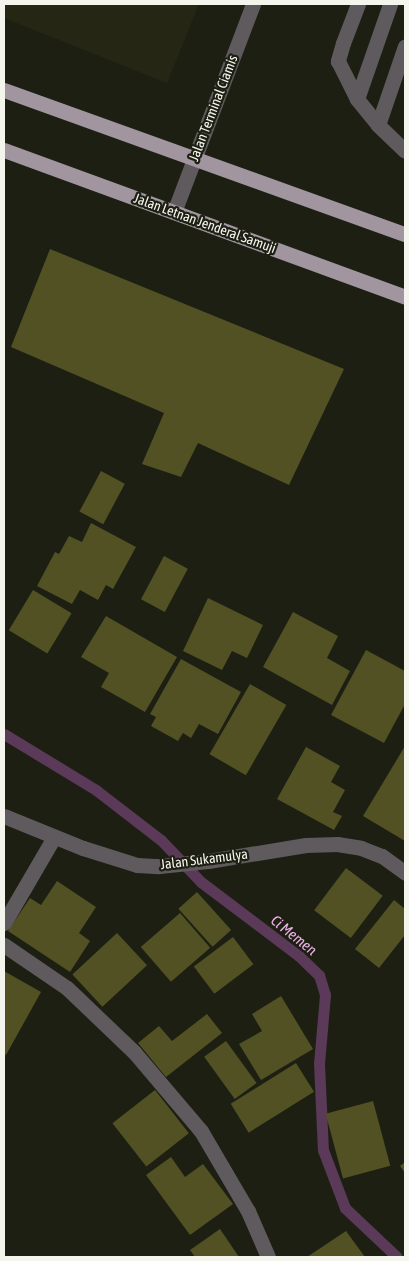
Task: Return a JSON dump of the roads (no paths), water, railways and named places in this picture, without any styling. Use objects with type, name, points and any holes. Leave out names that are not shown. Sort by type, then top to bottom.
[{"type":"main road","points":[[4,90],[405,234]]},
{"type":"main road","name":"Jalan Letnan Jenderal Samuji","points":[[4,150],[405,297]]},
{"type":"street","name":"Jalan Terminal Ciamis","points":[[174,212],[253,4]]},
{"type":"street","points":[[358,4],[342,43],[338,61],[358,99],[378,125],[404,144]]},
{"type":"street","points":[[358,99],[390,4]]},
{"type":"street","points":[[378,125],[405,46]]},
{"type":"street","name":"Jalan Sukamulya","points":[[4,816],[54,837],[117,860],[137,865],[158,866],[208,861],[306,845],[337,844],[361,848],[382,856],[405,873]]},
{"type":"street","points":[[4,923],[54,837]]},
{"type":"street","points":[[4,945],[67,988],[134,1052],[201,1131],[248,1211],[268,1257]]},
{"type":"waterway","name":"Ci Memen","points":[[4,734],[96,790],[161,840],[201,882],[299,956],[319,975],[325,995],[319,1063],[323,1150],[345,1208],[397,1257]]}]
